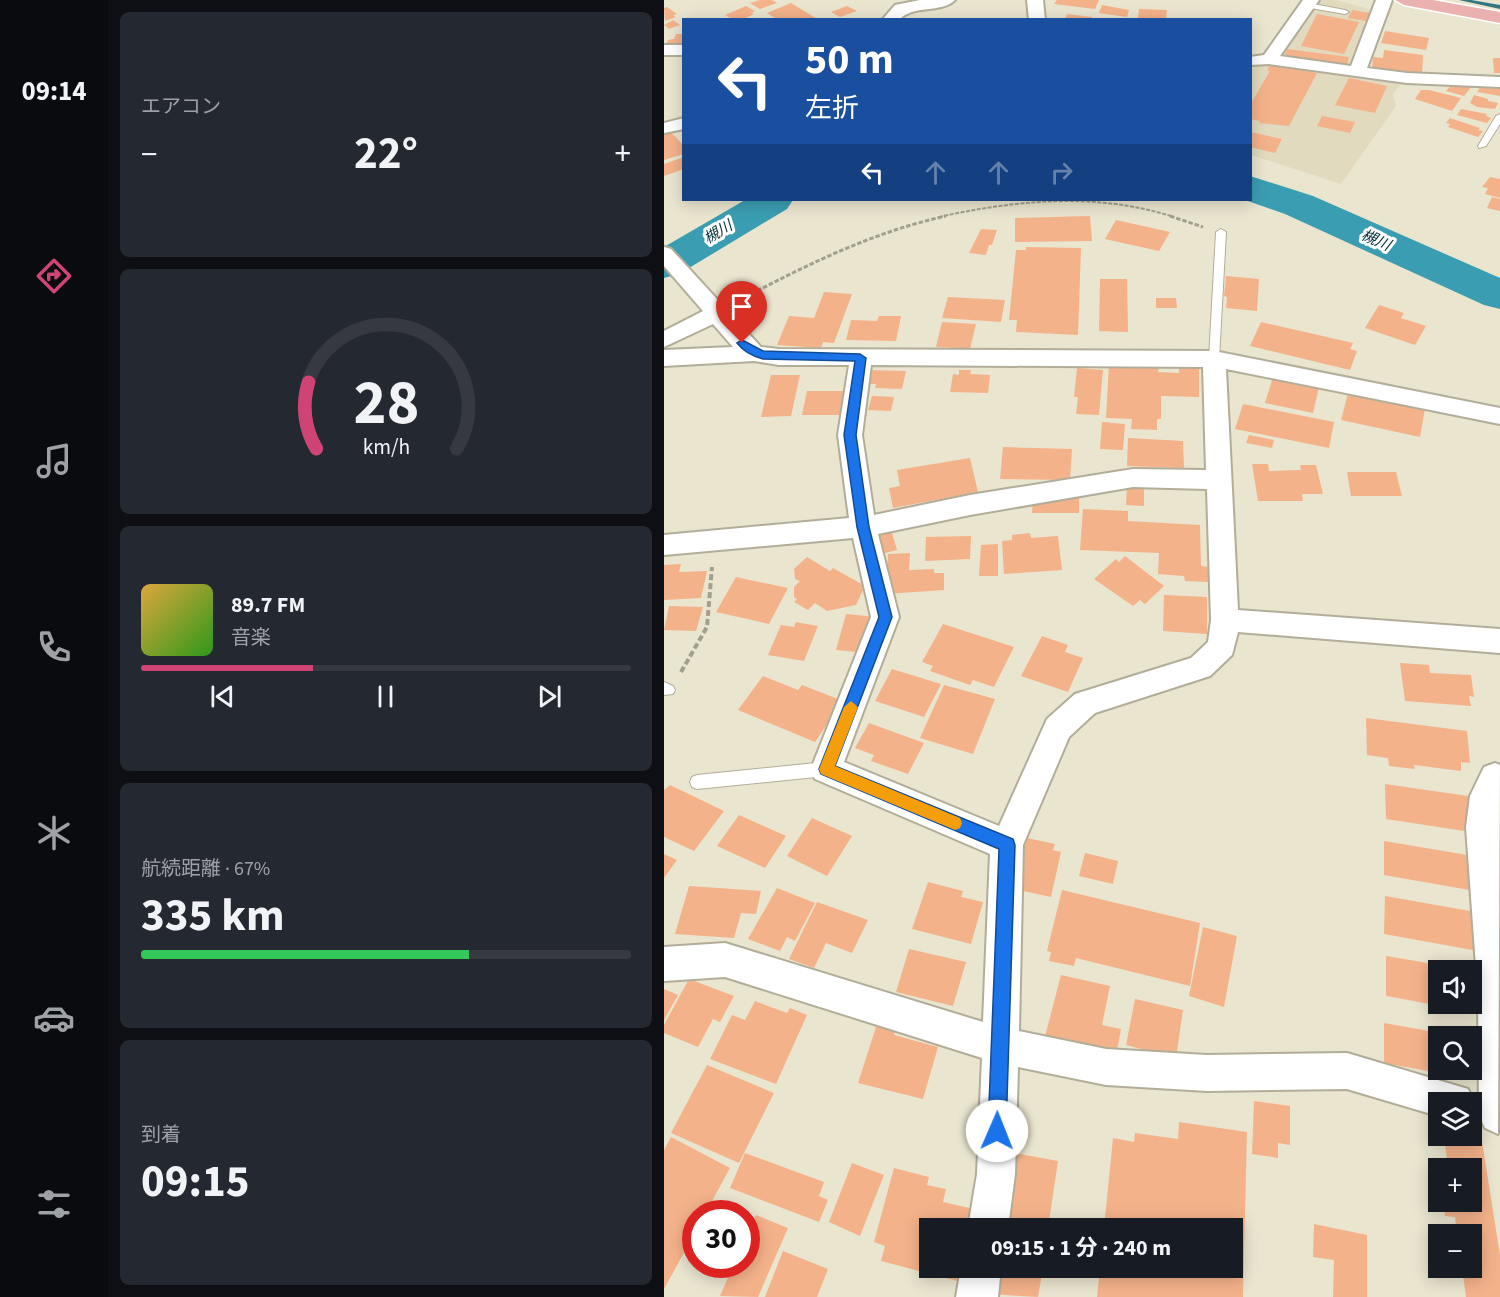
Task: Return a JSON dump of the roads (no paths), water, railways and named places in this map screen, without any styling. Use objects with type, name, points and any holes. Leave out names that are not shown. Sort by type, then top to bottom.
[{"type":"main road","points":[[1404,0],[1500,18]]},
{"type":"street","points":[[892,18],[901,8],[947,0]]},
{"type":"street","points":[[1035,0],[1037,18]]},
{"type":"street","points":[[1357,72],[1384,0]]},
{"type":"street","points":[[1269,59],[1310,3]]},
{"type":"street","points":[[664,50],[682,50]]},
{"type":"street","points":[[1252,62],[1269,59],[1407,78],[1500,82]]},
{"type":"street","points":[[664,128],[682,124]]},
{"type":"street","points":[[664,253],[742,343],[754,353]]},
{"type":"street","points":[[664,340],[717,313]]},
{"type":"street","points":[[664,358],[754,353],[779,357],[989,356],[1213,359],[1289,372],[1500,416]]},
{"type":"street","points":[[860,358],[850,435],[863,527],[885,617],[826,769],[1007,845]]},
{"type":"street","points":[[989,1218],[996,1174],[1007,845],[1058,728],[1085,703],[1200,668],[1222,648],[1225,620],[1213,359]]},
{"type":"street","points":[[664,545],[863,527],[970,505],[1133,478],[1219,480]]},
{"type":"street","points":[[1225,620],[1500,641]]},
{"type":"street","points":[[1490,1113],[1496,995],[1482,827],[1486,796],[1495,777]]},
{"type":"street","points":[[664,964],[725,960],[1000,1045],[1106,1067],[1207,1073],[1347,1071],[1428,1094]]},
{"type":"street","points":[[977,1297],[980,1278]]},
{"type":"lane","points":[[1310,3],[1345,12]]},
{"type":"lane","points":[[1482,146],[1500,116]]},
{"type":"lane","points":[[1213,359],[1221,232]]},
{"type":"lane","points":[[697,782],[826,769]]},
{"type":"waterway","points":[[1462,0],[1500,7]]},
{"type":"waterway","name":"槻川","points":[[1252,189],[1299,205],[1500,295]]},
{"type":"waterway","name":"槻川","points":[[664,265],[771,201]]}]
